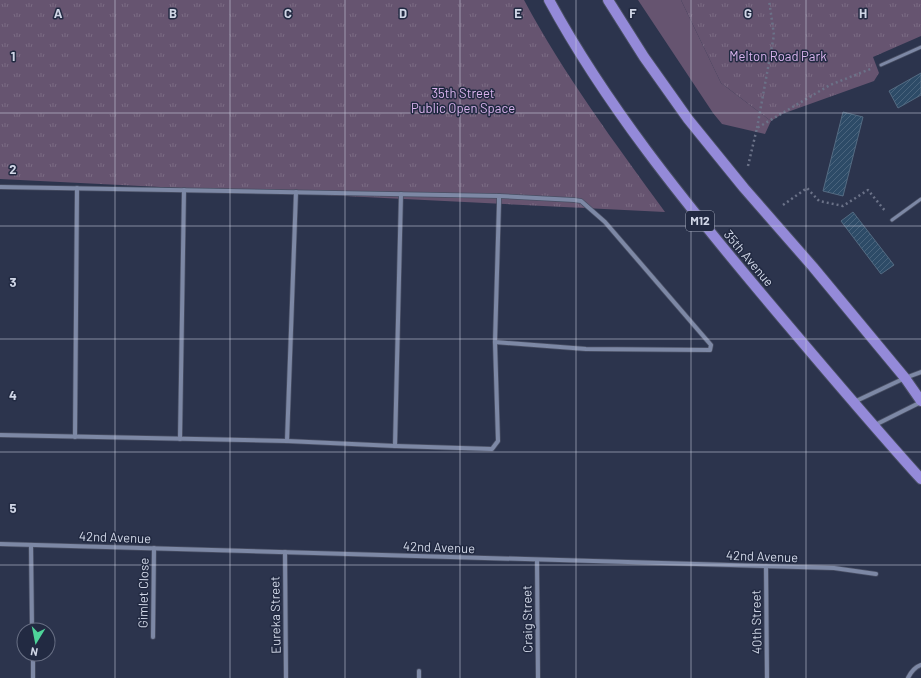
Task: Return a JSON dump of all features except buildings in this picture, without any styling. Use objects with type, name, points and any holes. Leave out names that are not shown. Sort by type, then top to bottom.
[{"type":"main road","name":"35th Avenue","points":[[549,0],[560,21],[594,76],[659,167],[710,233],[873,426],[921,479]]},
{"type":"main road","points":[[608,0],[644,57],[688,120],[744,188],[813,267],[905,378],[921,401]]},
{"type":"street","points":[[0,187],[499,196],[581,201],[606,222],[711,345],[710,350],[594,349],[496,342]]},
{"type":"street","points":[[74,437],[77,188]]},
{"type":"street","points":[[180,439],[184,190]]},
{"type":"street","points":[[288,441],[296,192]]},
{"type":"street","points":[[395,446],[401,194]]},
{"type":"street","points":[[0,435],[288,441],[492,449],[498,441],[496,342],[499,196]]},
{"type":"street","points":[[854,402],[921,372]]},
{"type":"street","points":[[873,426],[921,401]]},
{"type":"street","name":"42nd Avenue","points":[[0,544],[834,568],[876,574]]},
{"type":"street","points":[[32,545],[32,622]]},
{"type":"street","name":"Gimlet Close","points":[[153,637],[154,548]]},
{"type":"street","name":"Eureka Street","points":[[285,552],[286,678]]},
{"type":"street","name":"Craig Street","points":[[537,560],[538,678]]},
{"type":"street","name":"40th Street","points":[[766,566],[767,678]]},
{"type":"street","points":[[33,662],[33,678]]},
{"type":"street","points":[[908,678],[914,669],[921,664]]},
{"type":"street","points":[[419,671],[419,678]]},
{"type":"lane","points":[[881,65],[921,48]]},
{"type":"lane","points":[[892,220],[921,199]]},
{"type":"path","points":[[748,166],[757,128],[774,35],[769,0]]},
{"type":"path","points":[[757,128],[830,85],[881,65]]},
{"type":"path","points":[[783,205],[808,188],[819,201],[843,206],[868,190],[892,220]]},
{"type":"green space","name":"35th Street Public Open Space","points":[[0,0],[524,0],[539,28],[573,82],[665,212],[0,179]]},
{"type":"green space","points":[[638,0],[681,0],[721,83],[771,121],[765,134],[722,124],[713,113]]},
{"type":"green space","name":"Melton Road Park","points":[[681,0],[921,0],[921,36],[873,57],[879,73],[874,81],[782,114],[771,121],[721,83]]}]
